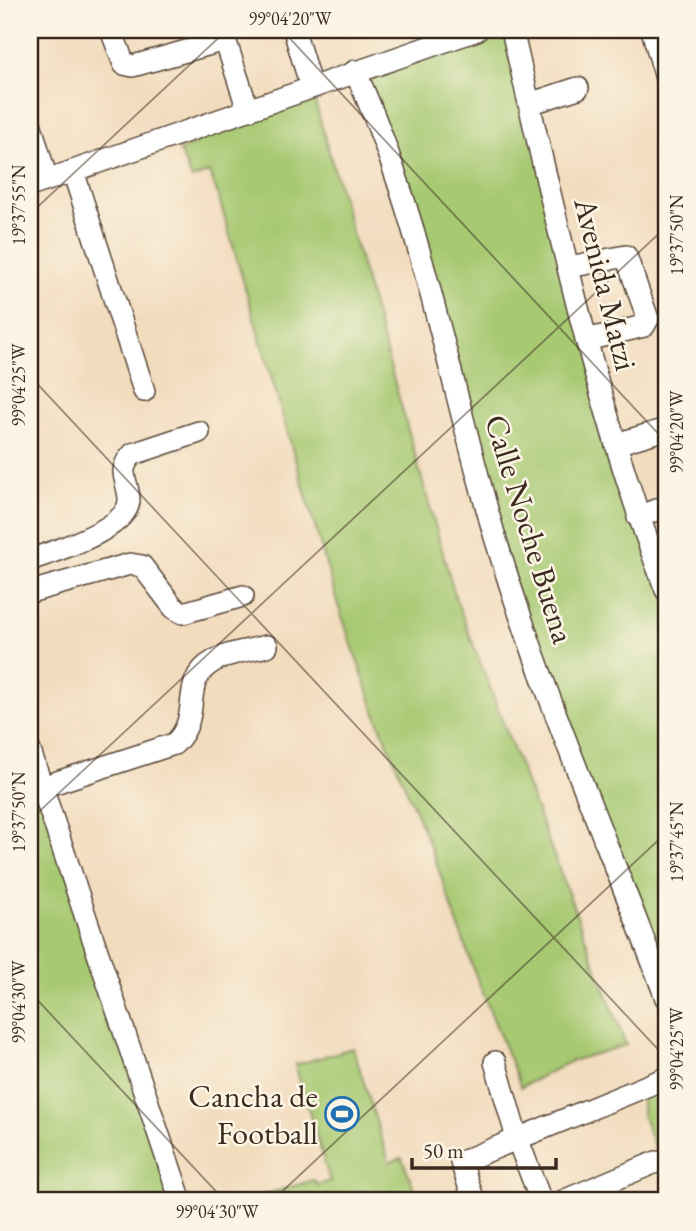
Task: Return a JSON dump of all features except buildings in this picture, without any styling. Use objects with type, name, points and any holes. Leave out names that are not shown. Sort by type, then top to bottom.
[{"type":"street","points":[[111,30],[119,57],[124,64],[133,66],[223,35],[248,110]]},
{"type":"street","points":[[294,30],[312,87]]},
{"type":"street","points":[[30,123],[39,183],[355,71],[422,38],[477,30]]},
{"type":"street","name":"Avenida Matzi","points":[[512,30],[586,340],[638,517],[666,590]]},
{"type":"street","points":[[652,30],[666,78]]},
{"type":"street","name":"Calle Noche Buena","points":[[355,71],[382,130],[413,233],[496,541],[568,746],[666,998]]},
{"type":"street","points":[[529,104],[578,88]]},
{"type":"street","points":[[74,171],[144,391]]},
{"type":"street","points":[[569,267],[626,256],[648,319],[644,326],[586,340]]},
{"type":"street","points":[[616,444],[666,429]]},
{"type":"street","points":[[30,560],[112,526],[125,515],[129,500],[121,475],[125,461],[133,454],[200,432]]},
{"type":"street","points":[[638,517],[666,506]]},
{"type":"street","points":[[30,592],[130,564],[142,566],[174,608],[183,613],[243,596]]},
{"type":"street","points":[[42,787],[174,744],[187,732],[191,717],[192,692],[198,674],[215,660],[267,646]]},
{"type":"street","points":[[30,751],[181,1201]]},
{"type":"street","points":[[495,1062],[517,1138],[541,1201]]},
{"type":"street","points":[[474,1201],[461,1161],[666,1078]]},
{"type":"street","points":[[563,1201],[656,1162]]},
{"type":"green space","points":[[478,30],[511,30],[636,500],[666,578],[666,984],[559,730],[374,129],[347,76]]},
{"type":"green space","points":[[311,88],[456,599],[626,1045],[571,1061],[521,1087],[477,979],[432,851],[379,723],[338,605],[218,195],[209,172],[192,179],[179,150],[198,143],[192,128]]},
{"type":"green space","points":[[30,743],[182,1201],[30,1201]]},
{"type":"green space","name":"Cancha de Football","points":[[353,1048],[389,1162],[402,1158],[419,1201],[243,1201],[314,1180],[317,1185],[330,1181],[295,1065]]},
{"type":"green space","points":[[666,1064],[666,1178],[643,1117],[640,1085]]},
{"type":"place","name":"Cancha de Football","points":[[342,1114]]}]
